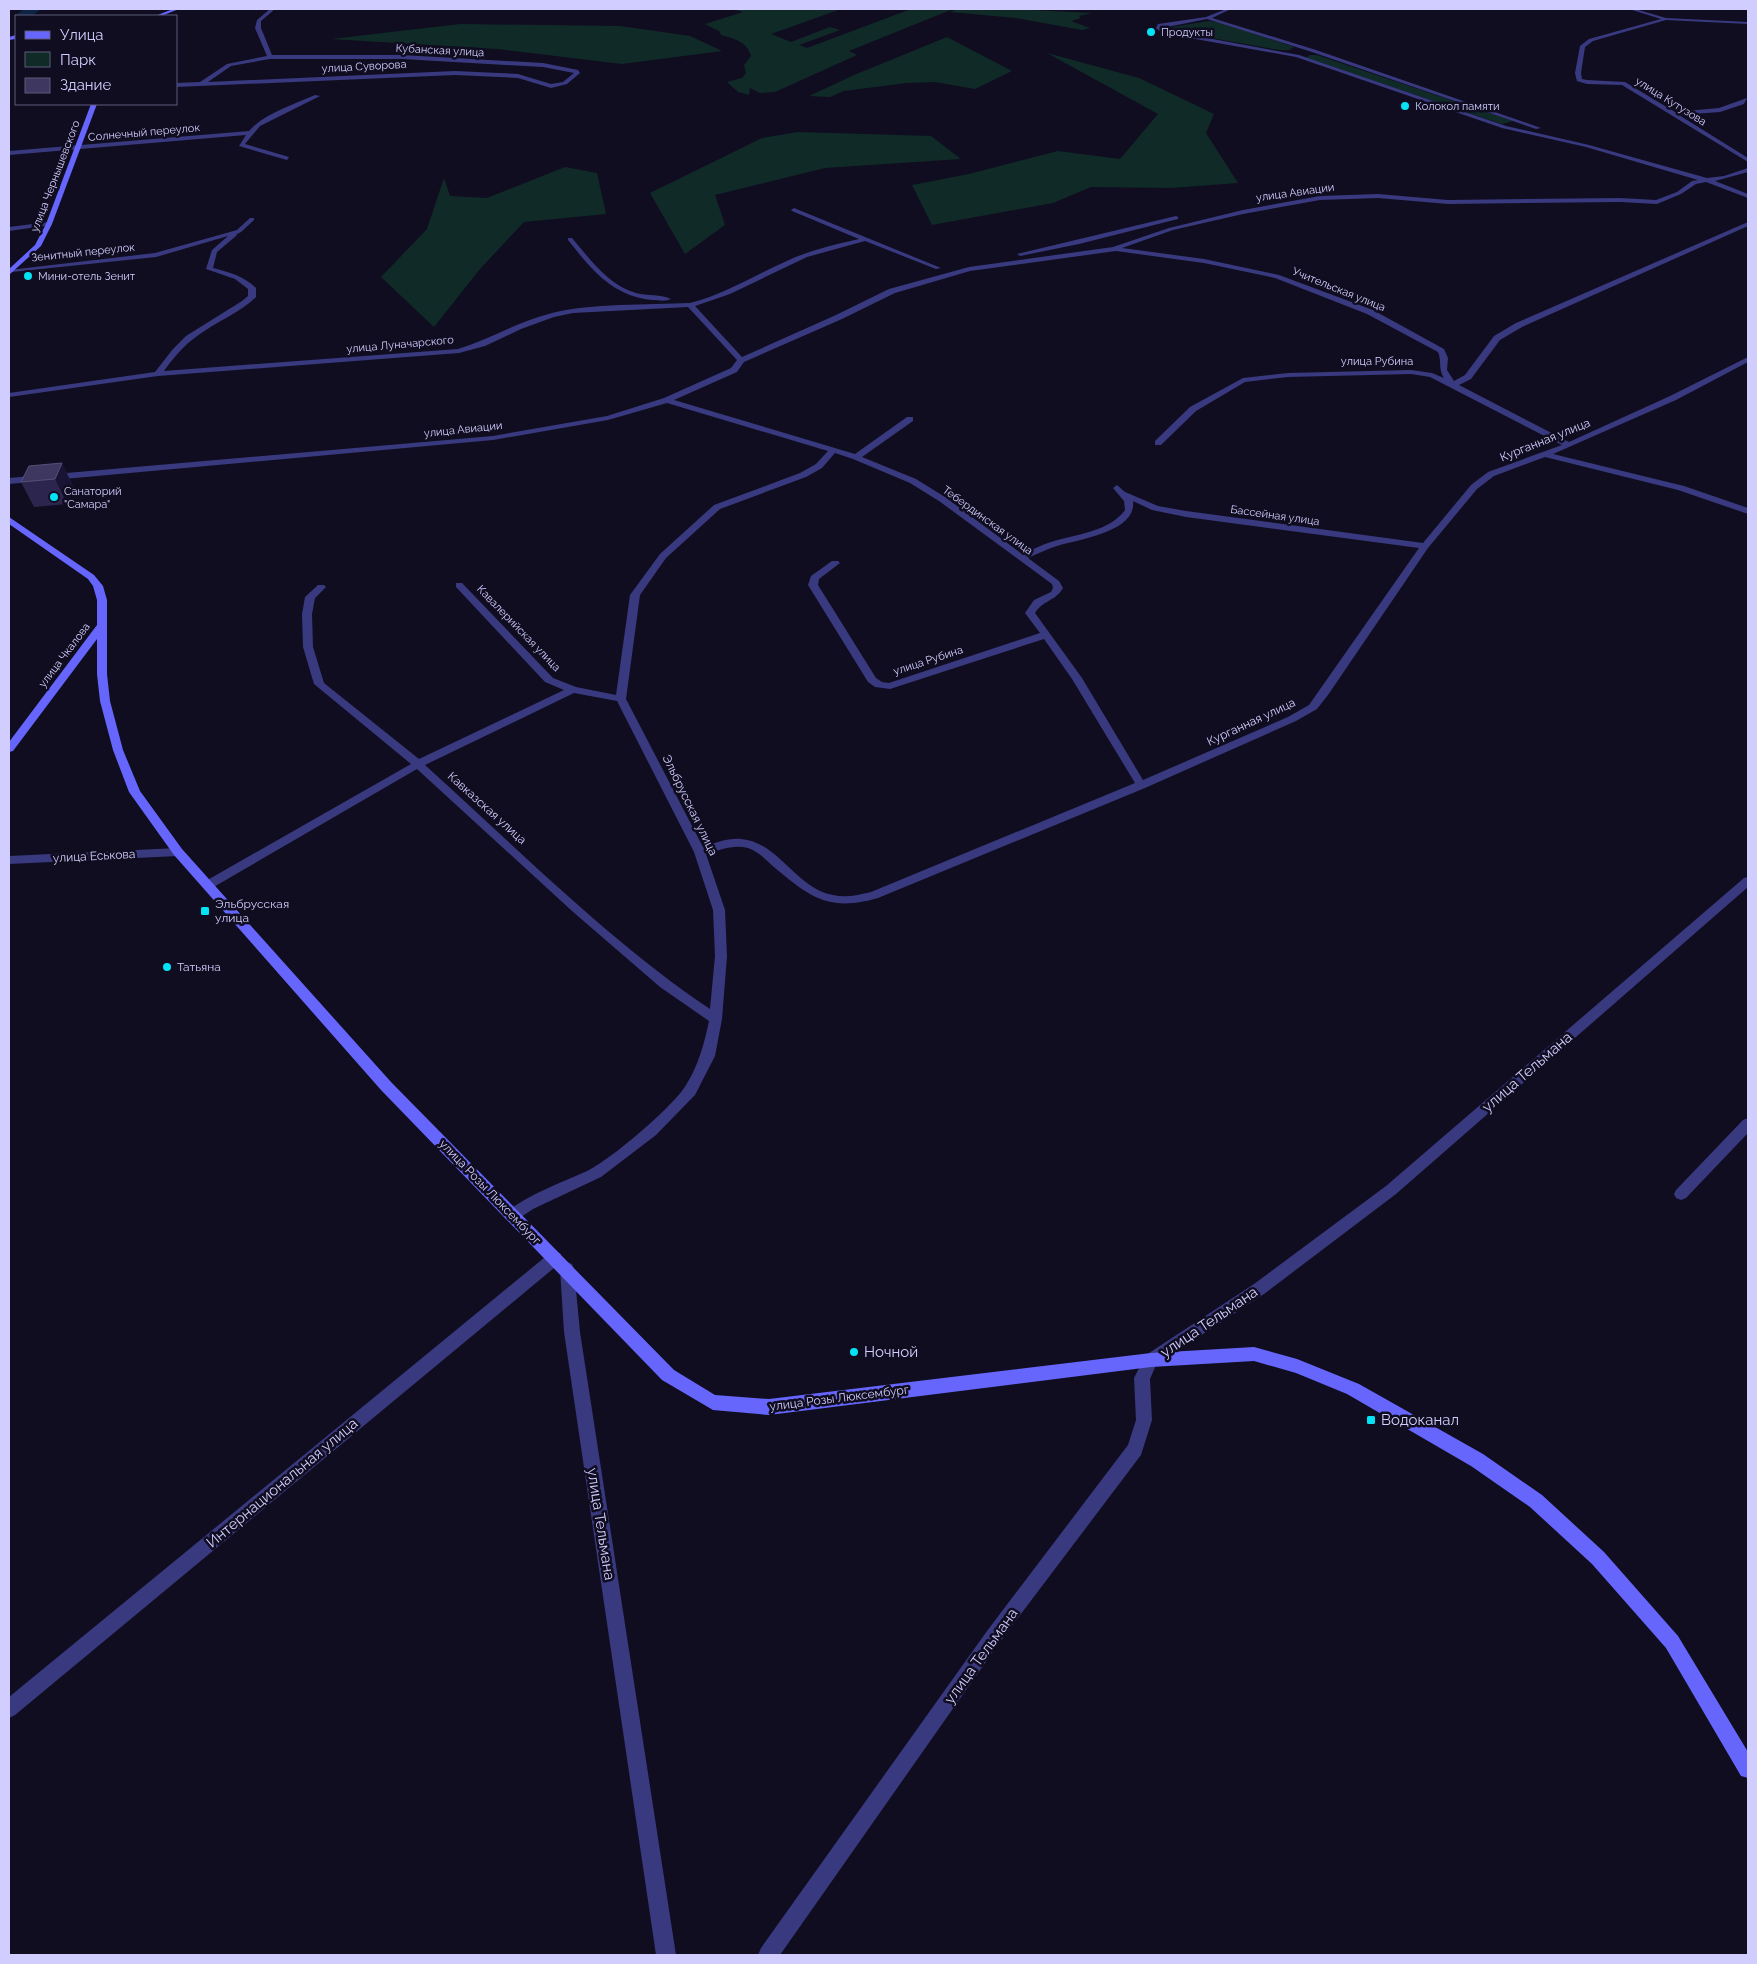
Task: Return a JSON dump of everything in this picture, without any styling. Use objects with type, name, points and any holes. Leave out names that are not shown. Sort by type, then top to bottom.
[{"type":"street","points":[[160,15],[177,9]]},
{"type":"street","points":[[270,57],[258,28],[259,21],[273,9]]},
{"type":"street","points":[[1229,9],[1206,18],[1160,25],[1159,28],[1162,31],[1297,56],[1504,127],[1587,146],[1706,180],[1748,196]]},
{"type":"street","points":[[1631,9],[1666,19],[1679,17],[1748,23]]},
{"type":"street","points":[[1206,18],[1314,51],[1587,146]]},
{"type":"street","name":"улица Кутузова","points":[[1666,19],[1592,40],[1583,46],[1578,73],[1579,80],[1623,83],[1748,160]]},
{"type":"street","points":[[1297,56],[1314,51]]},
{"type":"street","name":"Кубанская улица","points":[[201,84],[228,65],[270,57],[402,57],[543,66],[576,70],[577,73],[565,83],[551,86]]},
{"type":"street","name":"улица Суворова","points":[[178,85],[455,72],[518,76],[551,86]]},
{"type":"street","points":[[287,158],[241,145],[258,125],[317,96]]},
{"type":"street","points":[[1675,114],[1720,110],[1742,103],[1744,99]]},
{"type":"street","name":"улица Чернышевского","points":[[10,272],[38,246],[49,224],[94,105]]},
{"type":"street","name":"Солнечный переулок","points":[[9,153],[251,133]]},
{"type":"street","points":[[1706,180],[1725,178],[1748,170]]},
{"type":"street","name":"улица Авиации","points":[[9,482],[493,438],[608,418],[668,400],[734,370],[741,360],[839,317],[892,291],[969,269],[1114,249],[1171,229],[1243,212],[1320,198],[1378,196],[1448,202],[1620,200],[1657,202],[1679,193],[1694,182],[1706,180]]},
{"type":"street","points":[[794,210],[938,268]]},
{"type":"street","name":"улица Авиации","points":[[892,291],[904,282],[938,268],[1079,242],[1176,218]]},
{"type":"street","points":[[158,374],[171,356],[189,338],[242,306],[252,297],[252,288],[244,280],[231,274],[209,269],[214,252],[252,219]]},
{"type":"street","points":[[9,229],[49,224]]},
{"type":"street","points":[[1454,385],[1468,377],[1498,338],[1519,325],[1748,224]]},
{"type":"street","name":"Зенитный переулок","points":[[10,272],[156,255],[238,232]]},
{"type":"street","points":[[570,239],[604,280],[614,288],[653,299],[680,300],[725,295]]},
{"type":"street","name":"улица Луначарского","points":[[9,396],[158,374],[459,351],[482,344],[518,327],[552,315],[573,311],[690,305],[725,295],[786,263],[829,248],[866,239]]},
{"type":"street","name":"Учительская улица","points":[[1114,249],[1204,261],[1276,276],[1370,312],[1441,351],[1444,358],[1443,370],[1454,385]]},
{"type":"street","points":[[690,305],[741,360]]},
{"type":"street","name":"Курганная улица","points":[[700,852],[726,844],[747,844],[763,851],[813,893],[832,901],[855,901],[874,895],[1141,785],[1292,719],[1313,707],[1425,546],[1474,487],[1490,474],[1548,455],[1673,398],[1748,359]]},
{"type":"street","name":"улица Рубина","points":[[1158,443],[1193,410],[1243,380],[1288,374],[1411,372],[1432,375],[1454,385]]},
{"type":"street","points":[[1454,385],[1570,445]]},
{"type":"street","name":"Тебердинская улица","points":[[668,400],[856,458],[913,481],[942,499],[1056,583],[1058,588],[1055,594],[1036,602],[1030,613],[1077,678],[1141,785]]},
{"type":"street","points":[[856,458],[910,419]]},
{"type":"street","points":[[621,699],[635,595],[663,556],[717,507],[803,475],[819,466],[833,451]]},
{"type":"street","points":[[1548,455],[1681,488],[1748,511]]},
{"type":"street","points":[[1021,558],[1052,544],[1098,532],[1118,522],[1129,511],[1131,503],[1126,494],[1117,488]]},
{"type":"street","name":"Бассейная улица","points":[[1126,494],[1155,508],[1186,514],[1425,546]]},
{"type":"street","name":"улица Чкалова","points":[[9,520],[91,577],[98,586],[102,600],[101,627],[9,749]]},
{"type":"street","name":"улица Рубина","points":[[836,564],[814,578],[813,584],[872,680],[879,685],[890,686],[1045,635]]},
{"type":"street","name":"Кавалерийская улица","points":[[459,585],[549,680],[574,690],[621,699]]},
{"type":"street","name":"Кавказская улица","points":[[321,587],[310,597],[307,614],[308,647],[319,684],[418,764],[569,902],[664,984],[716,1019]]},
{"type":"street","name":"улица Розы Люксембург","points":[[101,627],[102,674],[105,701],[118,750],[135,792],[178,852],[386,1086],[668,1375],[713,1402],[769,1407],[1151,1360],[1254,1354],[1297,1366],[1353,1390],[1477,1460],[1536,1502],[1598,1558],[1672,1642],[1748,1769]]},
{"type":"street","points":[[208,885],[418,764],[574,690]]},
{"type":"street","name":"Эльбрусская улица","points":[[513,1216],[528,1205],[596,1173],[651,1131],[690,1091],[708,1056],[716,1019],[721,956],[720,910],[700,852],[621,699]]},
{"type":"street","name":"улица Еськова","points":[[9,860],[178,852]]},
{"type":"street","name":"улица Тельмана","points":[[768,1955],[993,1637],[1135,1449],[1144,1420],[1142,1378],[1151,1360],[1259,1289],[1391,1190],[1748,881]]},
{"type":"street","points":[[1682,1194],[1748,1124]]},
{"type":"street","name":"улица Тельмана","points":[[561,1264],[666,1955]]},
{"type":"street","name":"Интернациональная улица","points":[[9,1709],[561,1264]]},
{"type":"green space","points":[[732,9],[841,9],[771,34],[791,42],[830,27],[840,30],[799,45],[807,48],[911,9],[953,9],[849,51],[857,55],[775,92],[760,93],[750,88],[749,95],[738,92],[727,82],[742,78],[746,73],[744,65],[751,56],[749,51],[739,41],[721,35],[719,31],[705,24],[743,12]]},
{"type":"green space","points":[[958,9],[1010,9],[1092,13],[1079,16],[1081,18],[1071,21],[1090,28],[1082,30],[1016,18],[950,12]]},
{"type":"green space","points":[[1208,21],[1219,22],[1294,47],[1289,50],[1279,50],[1172,31],[1167,28]]},
{"type":"green space","points":[[460,24],[620,26],[690,36],[722,51],[622,64],[497,49],[331,39]]},
{"type":"green space","points":[[947,37],[1012,71],[975,89],[935,82],[906,83],[844,91],[830,97],[809,96],[854,75]]},
{"type":"green space","points":[[1047,53],[1139,78],[1214,114],[1206,133],[1238,183],[1171,188],[1091,187],[1053,203],[932,225],[912,185],[969,174],[1058,151],[1120,159],[1158,114]]},
{"type":"green space","points":[[1310,55],[1317,55],[1513,121],[1502,124],[1306,58]]},
{"type":"green space","points":[[798,132],[931,136],[961,159],[825,168],[715,195],[725,225],[685,254],[650,193],[762,138]]},
{"type":"green space","points":[[565,167],[597,173],[606,214],[524,222],[480,269],[434,327],[381,277],[427,229],[444,178],[450,196],[487,198]]},
{"type":"building","points":[[62,463],[55,479],[21,482],[29,466]]},
{"type":"waterway","points":[[24,15],[34,9]]},
{"type":"place","name":"Продукты","points":[[1151,32]]},
{"type":"place","name":"Колокол памяти","points":[[1405,106]]},
{"type":"place","name":"Мини-отель Зенит","points":[[28,276]]},
{"type":"place","name":"Санаторий \"Самара\"","points":[[54,497]]},
{"type":"place","name":"Эльбрусская улица","points":[[205,911]]},
{"type":"place","name":"Татьяна","points":[[167,967]]},
{"type":"place","name":"Ночной","points":[[854,1352]]},
{"type":"place","name":"Водоканал","points":[[1371,1420]]}]
